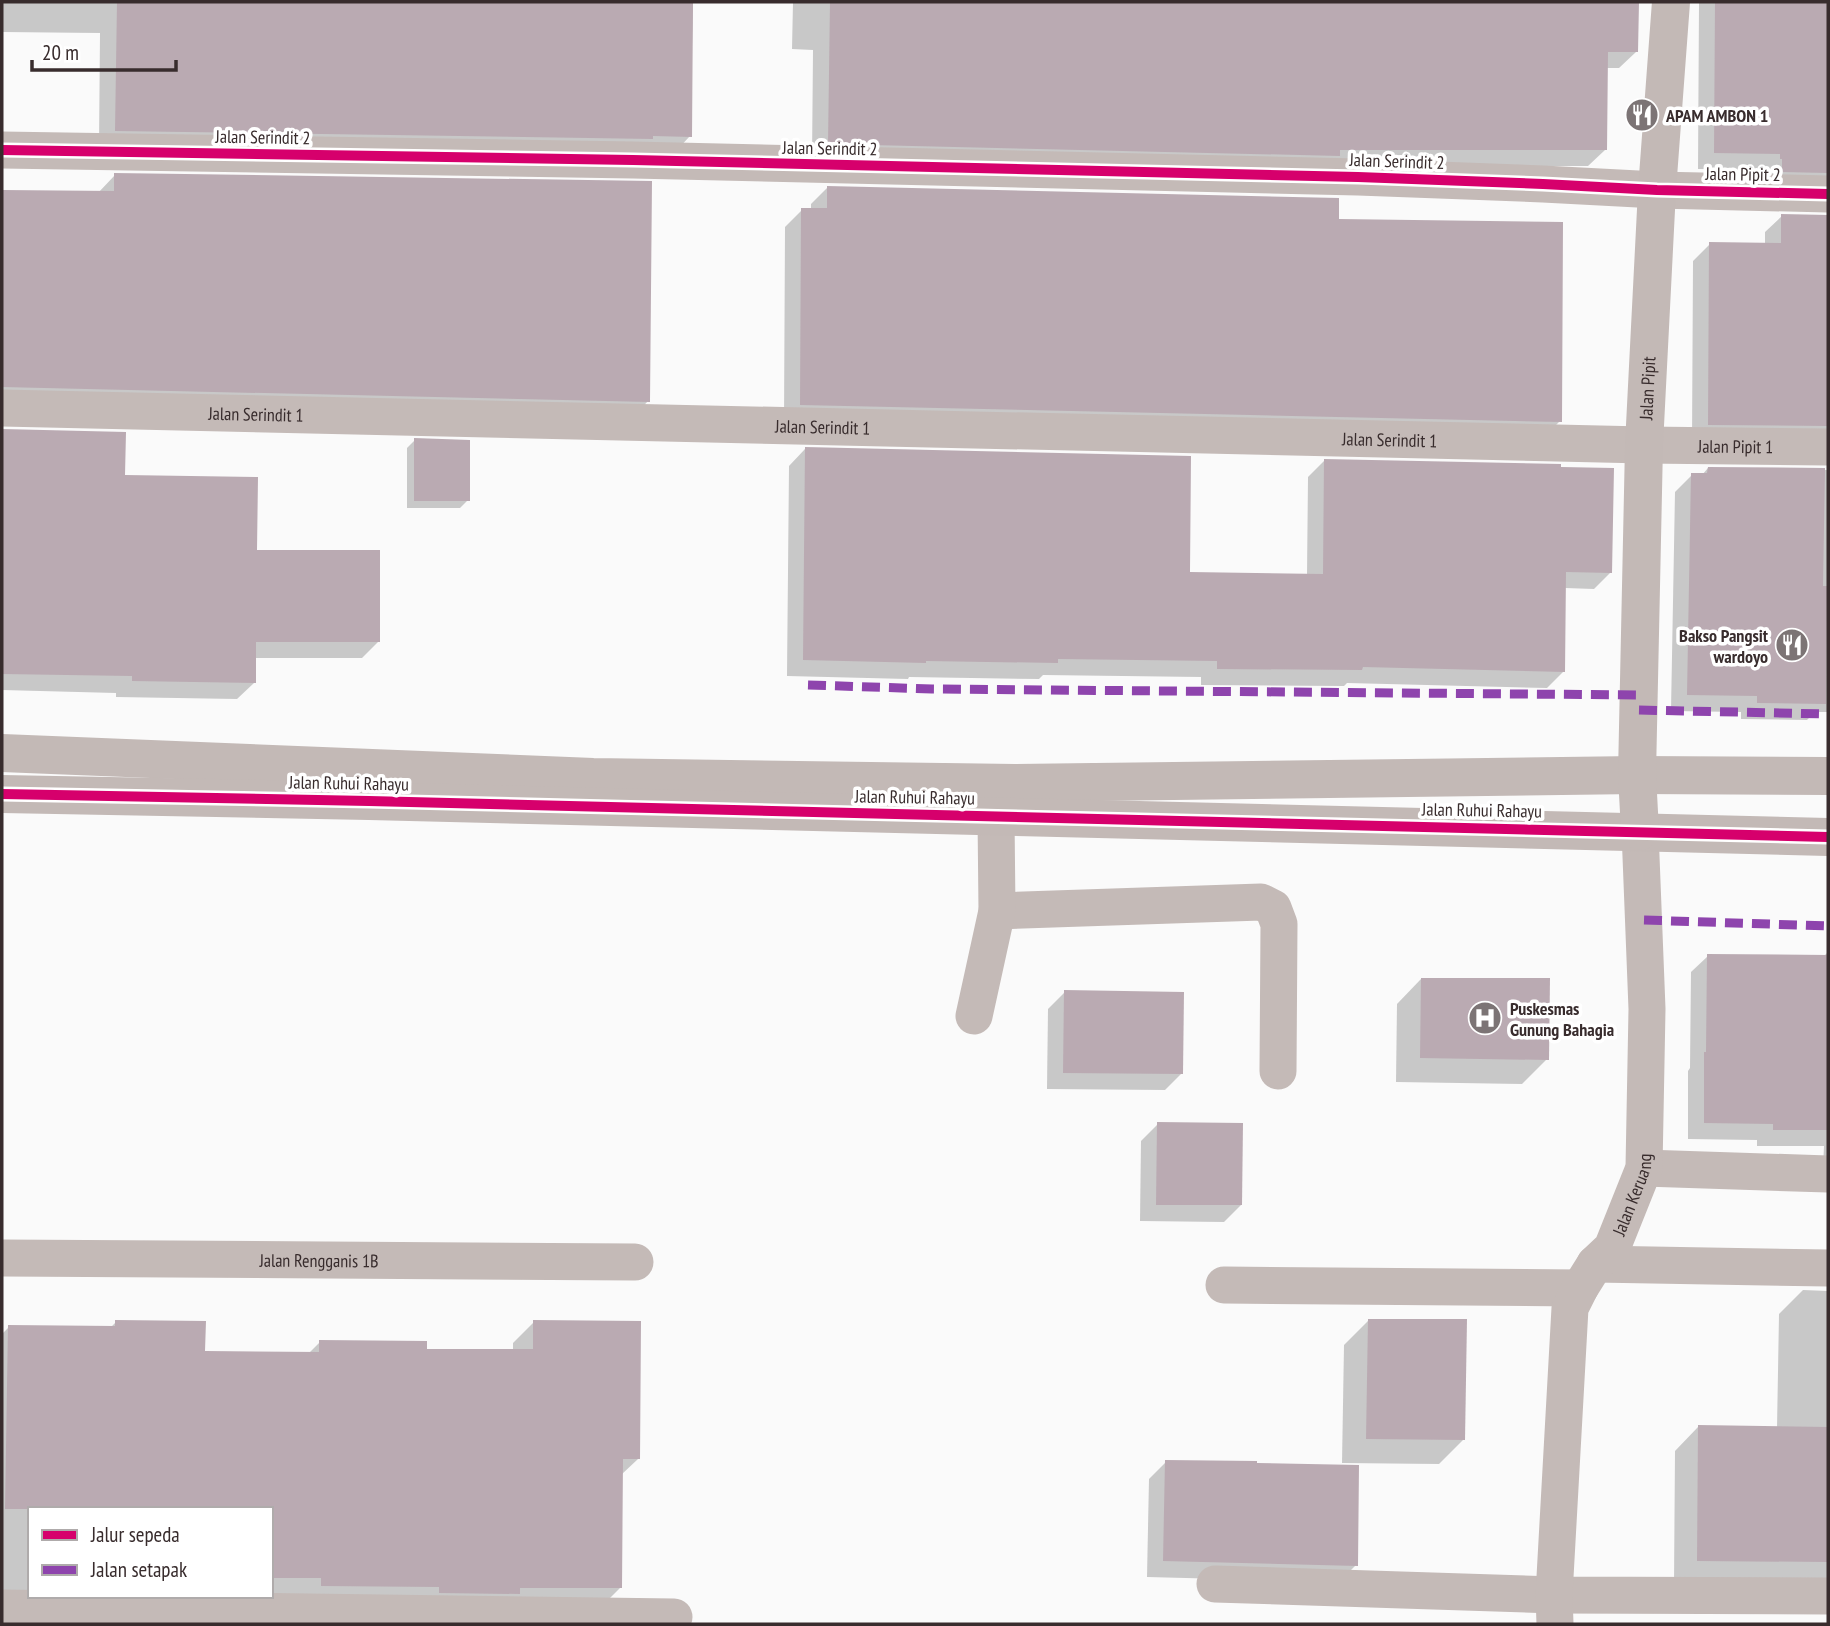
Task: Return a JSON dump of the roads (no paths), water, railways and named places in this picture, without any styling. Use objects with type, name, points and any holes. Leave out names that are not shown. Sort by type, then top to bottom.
[{"type":"main road","name":"Jalan Pipit","points":[[1640,831],[1637,775],[1644,445],[1657,190],[1671,2]]},
{"type":"main road","name":"Jalan Ruhui Rahayu","points":[[2,753],[593,777],[975,783],[1637,775],[1828,776]]},
{"type":"main road","name":"Jalan Ruhui Rahayu","points":[[2,794],[369,800],[1828,837]]},
{"type":"street","name":"Jalan Serindit 2","points":[[2,150],[620,160],[1358,177],[1657,190]]},
{"type":"street","name":"Jalan Pipit 2","points":[[1657,190],[1828,194]]},
{"type":"street","name":"Jalan Serindit 1","points":[[2,408],[1644,445]]},
{"type":"street","name":"Jalan Pipit 1","points":[[1644,445],[1828,447]]},
{"type":"street","points":[[974,1016],[997,911],[996,816]]},
{"type":"street","name":"Jalan Keruang","points":[[1555,1609],[1570,1308],[1587,1276],[1612,1248],[1644,1168],[1647,1009],[1640,831]]},
{"type":"street","points":[[997,911],[1261,902],[1273,908],[1279,924],[1278,1071]]},
{"type":"street","points":[[1644,1168],[1828,1174]]},
{"type":"street","name":"Jalan Rengganis 1B","points":[[2,1258],[635,1262]]},
{"type":"street","points":[[1224,1284],[1828,1268]]},
{"type":"street","points":[[1215,1584],[1555,1609],[1828,1596]]},
{"type":"street","points":[[2,1608],[674,1617]]},
{"type":"place","name":"APAM AMBON 1","points":[[1642,115]]},
{"type":"place","name":"Bakso Pangsit wardoyo","points":[[1792,645]]},
{"type":"place","name":"Puskesmas Gunung Bahagia","points":[[1485,1018]]}]
